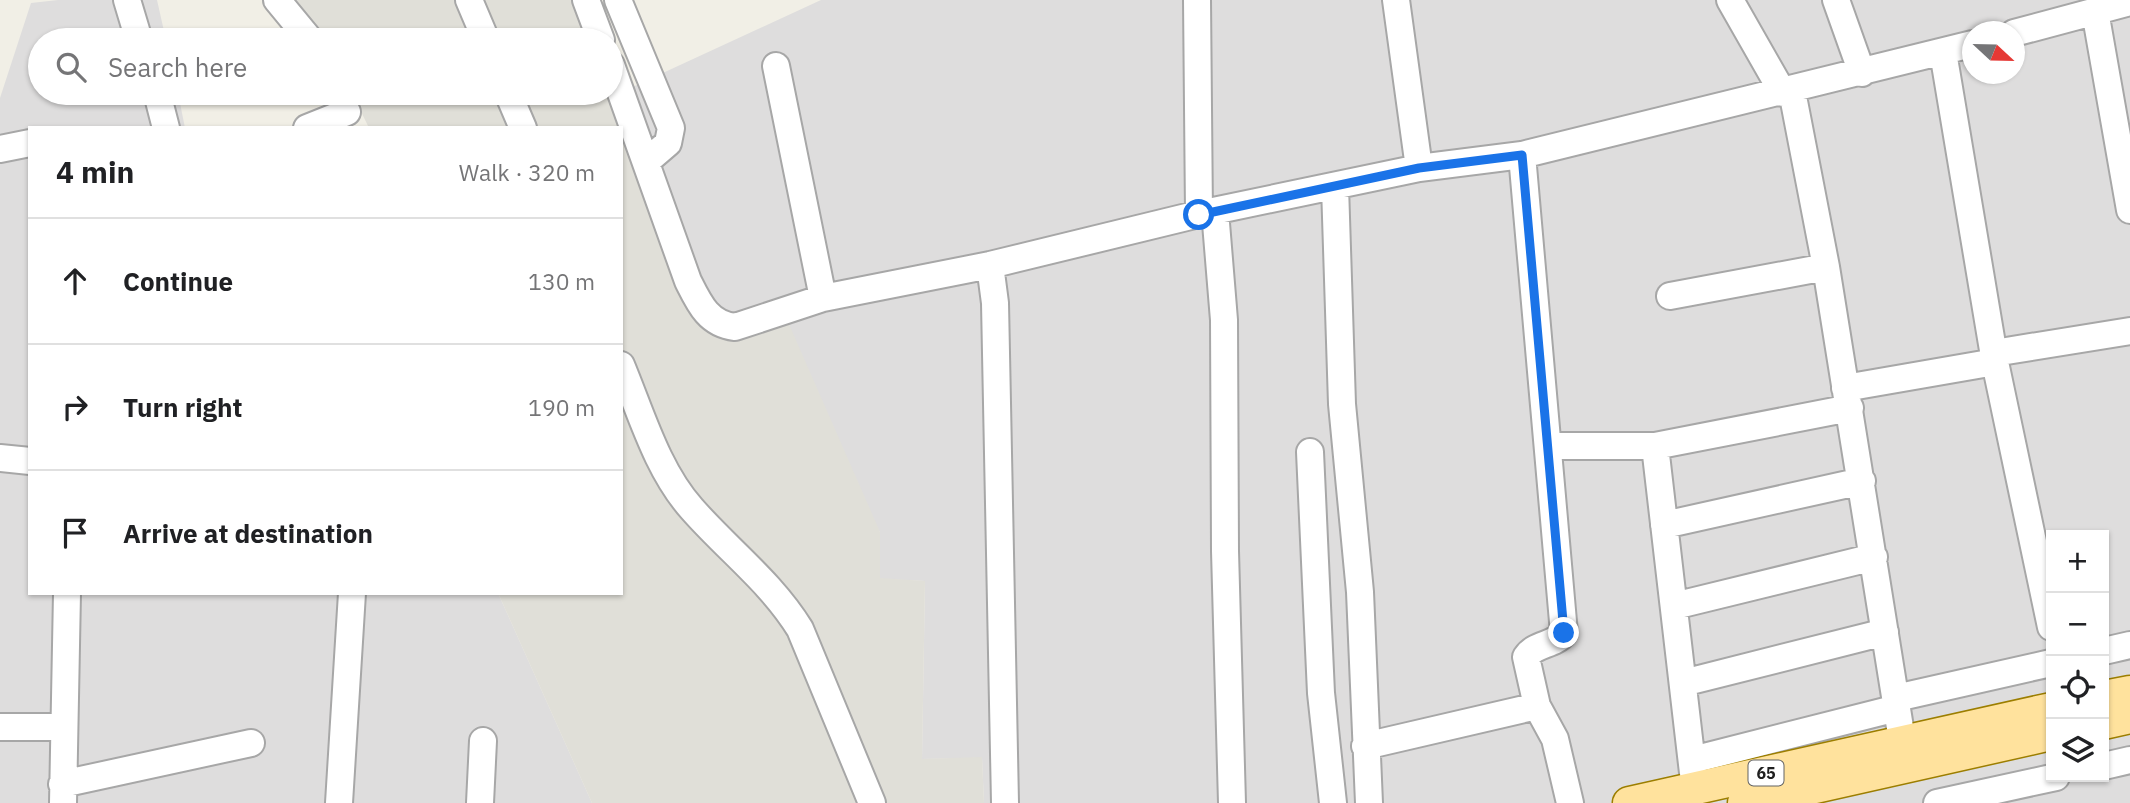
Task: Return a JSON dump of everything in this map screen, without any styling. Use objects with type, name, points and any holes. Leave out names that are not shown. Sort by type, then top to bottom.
[{"type":"main road","points":[[2109,696],[2130,692]]},
{"type":"main road","name":"65","points":[[1629,803],[1694,775],[1902,740],[2046,710]]},
{"type":"main road","points":[[2109,722],[2130,717]]},
{"type":"main road","name":"65","points":[[1744,803],[1788,796],[2046,735]]},
{"type":"street","points":[[127,0],[135,28]]},
{"type":"street","points":[[277,0],[300,28]]},
{"type":"street","points":[[469,0],[481,28]]},
{"type":"street","points":[[586,0],[596,28]]},
{"type":"street","points":[[618,0],[671,128],[668,144],[647,161]]},
{"type":"street","points":[[1197,0],[1207,213],[1224,320],[1225,551],[1232,803]]},
{"type":"street","points":[[1396,0],[1419,168]]},
{"type":"street","points":[[1730,0],[1788,92],[1826,267],[1902,740],[1900,754],[1890,763],[1794,782],[1788,796]]},
{"type":"street","points":[[1836,0],[1862,73]]},
{"type":"street","points":[[2025,30],[2130,2]]},
{"type":"street","points":[[2095,11],[2119,81],[2130,210]]},
{"type":"street","points":[[623,97],[688,282],[705,312],[713,320],[735,327],[823,298],[990,265],[1207,213],[1419,168],[1522,155],[1788,92],[1962,47]]},
{"type":"street","points":[[1943,52],[1995,358],[2046,603]]},
{"type":"street","points":[[776,66],[823,298]]},
{"type":"street","points":[[160,105],[165,126]]},
{"type":"street","points":[[513,105],[522,126]]},
{"type":"street","points":[[312,126],[346,111]]},
{"type":"street","points":[[0,149],[28,143]]},
{"type":"street","points":[[1522,155],[1564,633],[1558,641],[1530,650],[1526,657],[1538,706],[1555,739],[1570,803]]},
{"type":"street","points":[[1335,186],[1342,404],[1360,592],[1369,803]]},
{"type":"street","points":[[990,265],[995,303],[1005,803]]},
{"type":"street","points":[[1670,296],[1826,267]]},
{"type":"street","points":[[1548,446],[1655,446],[1995,358],[2130,331]]},
{"type":"street","points":[[623,370],[662,462],[675,485],[692,509],[737,552],[800,629],[872,803]]},
{"type":"street","points":[[1655,446],[1694,775],[1896,703],[2046,664]]},
{"type":"street","points":[[1310,453],[1321,693],[1333,803]]},
{"type":"street","points":[[0,458],[28,461]]},
{"type":"street","points":[[1664,525],[1862,481]]},
{"type":"street","points":[[1674,606],[1874,557]]},
{"type":"street","points":[[67,595],[63,794],[251,743]]},
{"type":"street","points":[[339,803],[352,595]]},
{"type":"street","points":[[1683,682],[1885,632]]},
{"type":"street","points":[[2109,650],[2130,645]]},
{"type":"street","points":[[1365,747],[1538,706]]},
{"type":"street","points":[[1975,725],[1939,742],[1928,761],[1937,803],[2046,779]]},
{"type":"street","points":[[0,727],[64,727]]},
{"type":"street","points":[[481,803],[483,741]]},
{"type":"street","points":[[2109,765],[2130,761]]},
{"type":"shaded area","points":[[58,0],[157,0],[163,28],[28,28],[28,105],[180,105],[185,126],[28,126],[28,595],[499,595],[592,803],[0,803],[0,98],[31,3]]},
{"type":"shaded area","points":[[296,0],[578,0],[588,28],[317,28]]},
{"type":"shaded area","points":[[821,0],[2130,0],[2130,803],[984,803],[982,758],[922,759],[925,581],[880,579],[880,532],[719,329],[617,105],[623,105],[623,91]]},
{"type":"shaded area","points":[[358,105],[616,105],[696,317],[788,322],[880,532],[880,578],[925,581],[922,759],[982,757],[984,803],[592,803],[499,595],[623,595],[623,126],[368,126]]},
{"type":"route","points":[[1199,215],[1419,168],[1522,155],[1564,633]]}]
